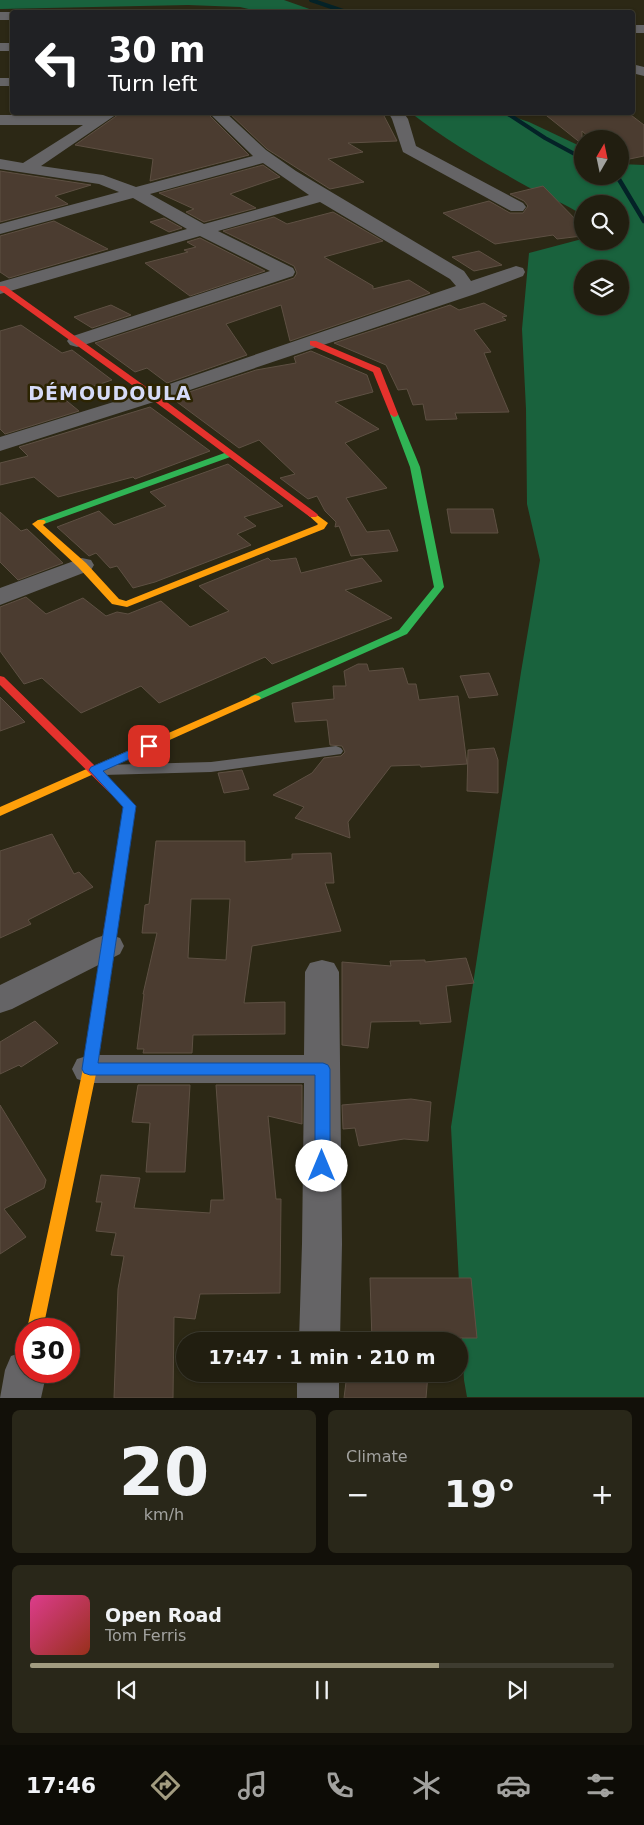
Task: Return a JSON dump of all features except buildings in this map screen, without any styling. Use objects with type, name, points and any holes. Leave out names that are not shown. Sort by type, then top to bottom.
[{"type":"street","points":[[218,115],[265,158],[322,196],[457,275],[468,290]]},
{"type":"street","points":[[397,115],[400,119],[408,149],[517,207]]},
{"type":"street","points":[[0,120],[107,116]]},
{"type":"street","points":[[28,167],[107,116]]},
{"type":"street","points":[[0,229],[265,158]]},
{"type":"street","points":[[0,164],[103,180],[136,193],[202,230],[286,272],[76,341]]},
{"type":"street","points":[[1,288],[322,196]]},
{"type":"street","points":[[0,444],[154,396],[313,343],[516,272]]},
{"type":"street","points":[[1,288],[154,396],[323,523],[323,525],[128,604],[116,602],[82,565],[37,524],[230,454]]},
{"type":"street","points":[[0,812],[403,632],[438,587],[415,467],[377,370],[313,343]]},
{"type":"street","points":[[0,597],[82,565]]},
{"type":"street","points":[[0,679],[130,806],[90,1069],[37,1318]]},
{"type":"street","points":[[0,1000],[108,946]]},
{"type":"street","points":[[319,1332],[322,1244],[322,972]]},
{"type":"street","points":[[90,1069],[323,1069]]},
{"type":"street","points":[[318,1382],[318,1398]]},
{"type":"street","points":[[20,1398],[23,1383]]},
{"type":"lane","points":[[95,770],[212,767],[336,751]]},
{"type":"green space","points":[[0,0],[284,0],[312,10],[253,10],[240,7],[188,5],[0,9]]},
{"type":"green space","points":[[414,115],[508,115],[529,122],[574,143],[574,185],[629,185],[629,164],[644,165],[644,1397],[467,1397],[464,1382],[468,1382],[468,1332],[462,1332],[451,1127],[540,560],[527,504],[526,409],[522,329],[529,253],[574,241],[574,250],[629,250],[629,195],[574,195],[574,210],[497,170],[453,143]]},
{"type":"waterway","points":[[311,0],[340,10]]},
{"type":"waterway","points":[[510,115],[574,154]]},
{"type":"waterway","points":[[622,185],[644,221]]},
{"type":"traffic: fast","points":[[255,698],[403,632],[439,587],[415,467],[394,414]]},
{"type":"traffic: fast","points":[[41,522],[230,454]]},
{"type":"traffic: slow","points":[[41,522],[37,524],[82,565],[116,602],[127,604],[321,527],[323,523],[313,515]]},
{"type":"traffic: slow","points":[[0,812],[255,698]]},
{"type":"traffic: slow","points":[[37,1318],[90,1069],[110,934]]},
{"type":"traffic: jam","points":[[2,288],[153,396],[313,515]]},
{"type":"traffic: jam","points":[[313,343],[377,370],[394,414]]},
{"type":"traffic: jam","points":[[0,679],[130,806],[110,934]]},
{"type":"district","name":"DÉMOUDOULA","points":[[110,393]]},
{"type":"route","points":[[149,746],[95,770],[130,806],[90,1069],[323,1069],[322,1166]]}]
